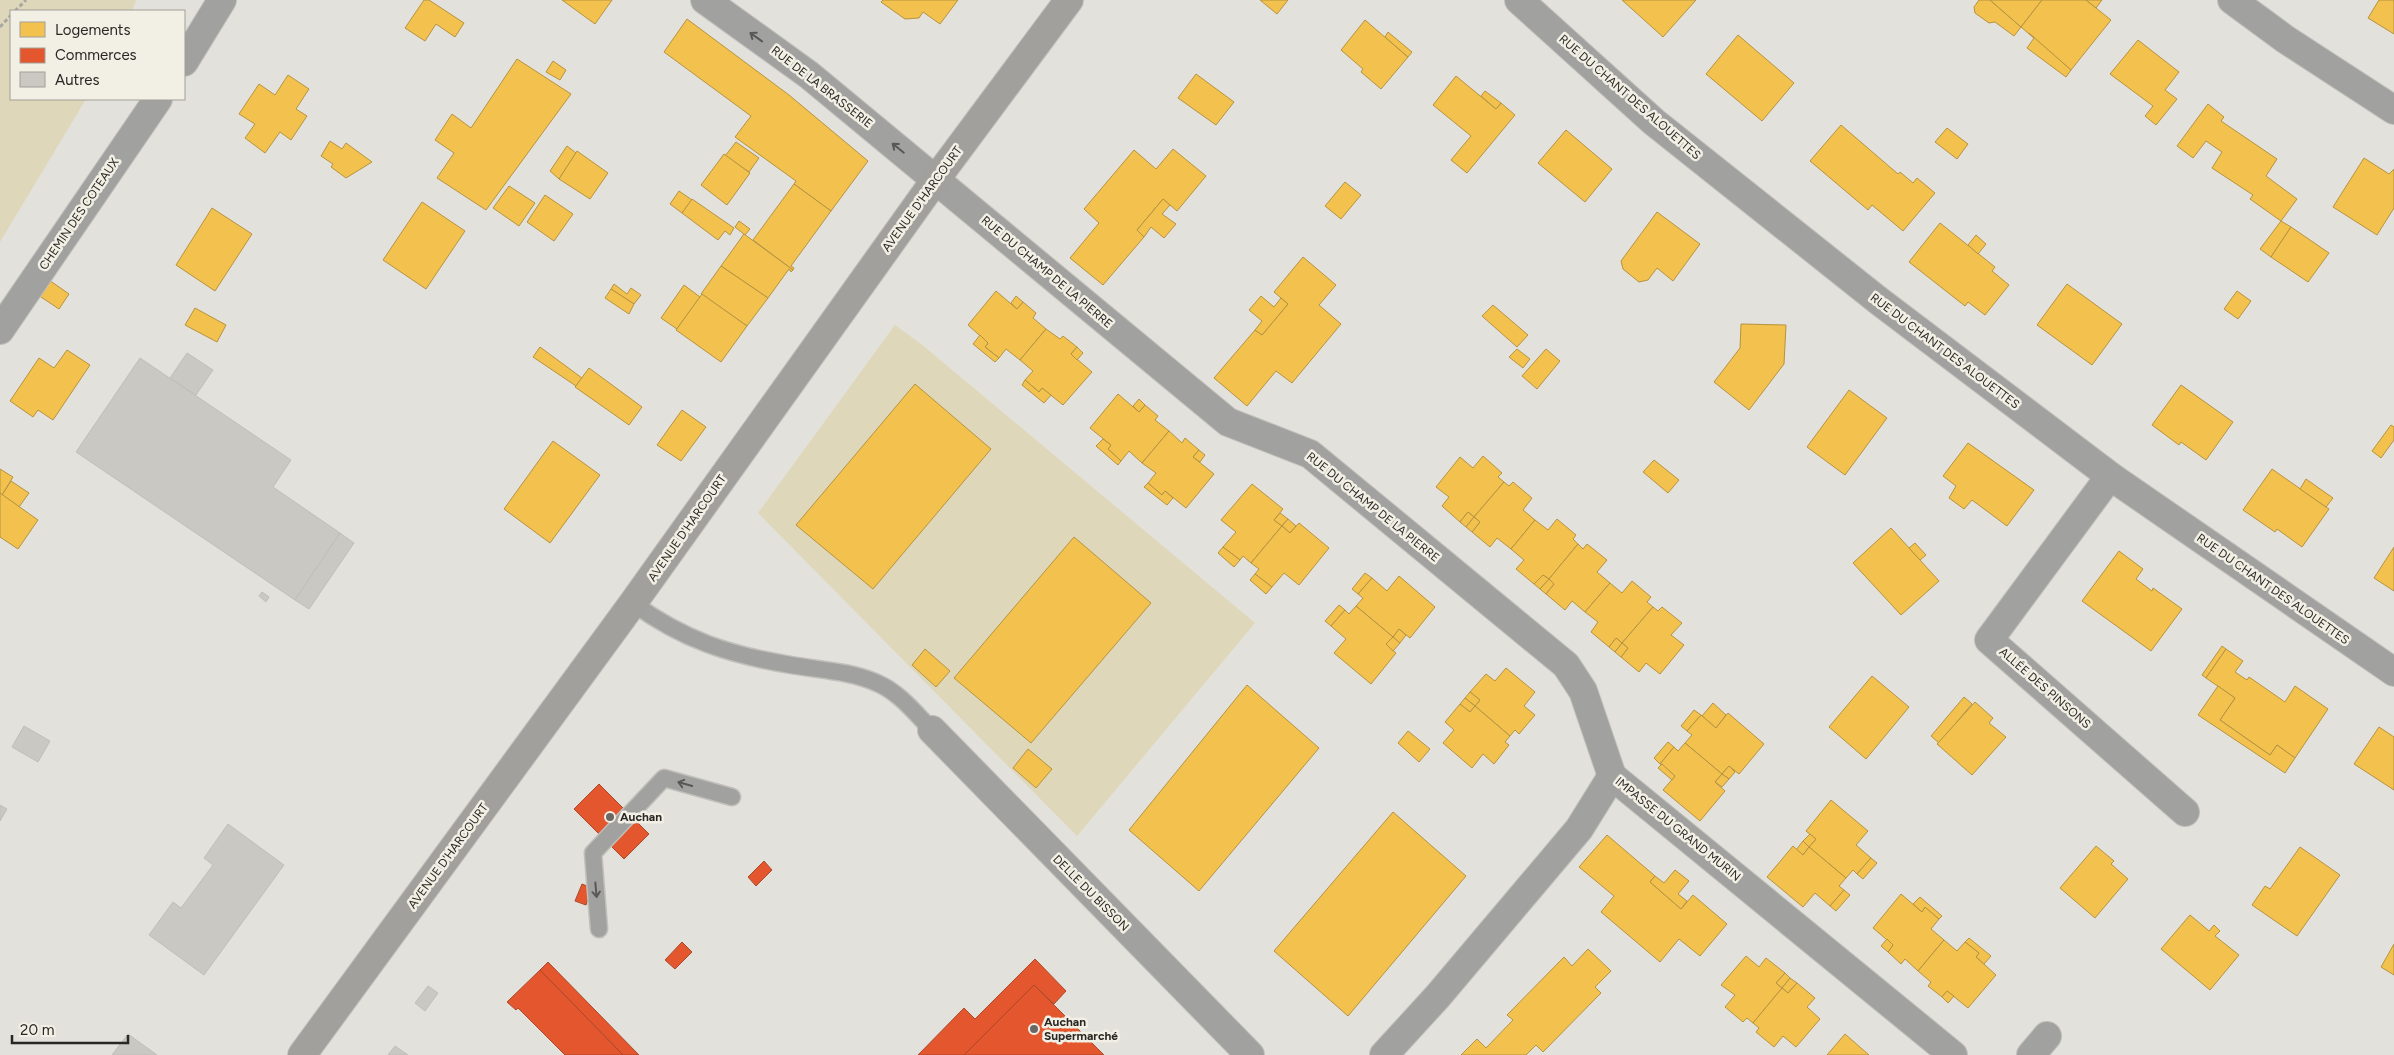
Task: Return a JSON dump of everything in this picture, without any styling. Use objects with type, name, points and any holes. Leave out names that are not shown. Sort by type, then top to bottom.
[{"type":"main road","name":"AVENUE D'HARCOURT","points":[[302,1055],[633,603],[936,179],[1069,0]]},
{"type":"street","points":[[185,60],[222,0]]},
{"type":"street","name":"RUE DE LA BRASSERIE","points":[[705,0],[809,75],[936,179]]},
{"type":"street","name":"RUE DU CHANT DES ALOUETTES","points":[[1519,0],[1662,128],[1879,301],[2110,476],[2394,672]]},
{"type":"street","points":[[2232,0],[2285,39],[2394,110]]},
{"type":"street","name":"CHEMIN DES COTEAUX","points":[[0,330],[157,100]]},
{"type":"street","name":"RUE DU CHAMP DE LA PIERRE","points":[[936,179],[1228,422],[1310,454],[1566,665],[1583,691],[1612,776]]},
{"type":"street","name":"ALLÉE DES PINSONS","points":[[2110,476],[1990,640],[2185,812]]},
{"type":"street","name":"DELLE DU BISSON","points":[[932,730],[1250,1055]]},
{"type":"street","name":"IMPASSE DU GRAND MURIN","points":[[1384,1055],[1438,996],[1579,829],[1612,776],[1954,1055]]},
{"type":"lane","points":[[633,603],[660,623],[716,648],[754,659],[848,675],[877,683],[909,706],[932,730]]},
{"type":"lane","points":[[599,929],[593,853],[664,778],[732,797]]},
{"type":"path","points":[[16,10],[26,0]]},
{"type":"path","points":[[0,27],[10,16]]},
{"type":"shaded area","points":[[0,0],[136,0],[132,10],[10,10],[10,100],[85,100],[0,242]]},
{"type":"shaded area","points":[[895,325],[921,344],[1255,623],[1077,836],[758,513]]},
{"type":"building: Logements","points":[[424,0],[429,0],[464,23],[455,37],[436,24],[425,41],[405,28]]},
{"type":"building: Logements","points":[[562,0],[612,0],[595,24]]},
{"type":"building: Logements","points":[[883,0],[958,0],[940,24],[923,12],[919,18],[905,19],[881,2]]},
{"type":"building: Logements","points":[[1260,0],[1288,0],[1277,14]]},
{"type":"building: Logements","points":[[1622,0],[1696,0],[1663,37]]},
{"type":"building: Logements","points":[[1979,0],[1990,0],[2021,27],[2014,36],[1995,22],[1989,23],[1975,13],[1974,7]]},
{"type":"building: Logements","points":[[1990,0],[2042,0],[2021,27]]},
{"type":"building: Logements","points":[[2042,0],[2086,0],[2111,20],[2071,70],[2021,27]]},
{"type":"building: Logements","points":[[2086,0],[2102,0],[2096,8]]},
{"type":"building: Logements","points":[[2379,0],[2394,0],[2394,34],[2368,18]]},
{"type":"building: Logements","points":[[687,19],[789,95],[868,161],[831,211],[794,184],[796,181],[735,137],[751,116],[664,52]]},
{"type":"building: Logements","points":[[1365,20],[1408,57],[1381,89],[1361,72],[1363,69],[1341,50]]},
{"type":"building: Logements","points":[[1388,32],[1412,52],[1408,57],[1385,37]]},
{"type":"building: Logements","points":[[2029,33],[2071,70],[2066,77],[2027,48],[2034,38]]},
{"type":"building: Logements","points":[[1738,35],[1794,83],[1762,121],[1706,74]]},
{"type":"building: Logements","points":[[2138,40],[2179,72],[2165,90],[2177,99],[2156,125],[2145,116],[2153,106],[2110,74]]},
{"type":"building: Logements","points":[[517,59],[571,94],[486,210],[437,178],[454,153],[435,140],[452,114],[471,128]]},
{"type":"building: Logements","points":[[553,61],[566,70],[560,80],[546,72]]},
{"type":"building: Logements","points":[[1196,74],[1234,102],[1216,125],[1178,98]]},
{"type":"building: Logements","points":[[288,75],[309,89],[296,109],[307,116],[291,140],[280,132],[265,153],[245,138],[255,124],[239,114],[259,84],[275,95]]},
{"type":"building: Logements","points":[[1456,76],[1496,109],[1501,103],[1515,115],[1467,173],[1451,160],[1471,136],[1433,105]]},
{"type":"building: Logements","points":[[1485,91],[1501,103],[1496,109],[1481,96]]},
{"type":"building: Logements","points":[[2208,104],[2224,117],[2221,121],[2277,159],[2266,176],[2297,199],[2281,221],[2250,199],[2253,195],[2212,168],[2222,152],[2206,141],[2193,158],[2177,146]]},
{"type":"building: Logements","points":[[1841,125],[1898,174],[1900,172],[1913,183],[1917,178],[1935,193],[1903,231],[1872,205],[1868,210],[1810,161]]},
{"type":"building: Logements","points":[[1947,128],[1968,144],[1957,159],[1935,142]]},
{"type":"building: Logements","points":[[1566,130],[1612,169],[1585,202],[1538,163]]},
{"type":"building: Logements","points":[[330,141],[342,149],[346,143],[372,162],[346,178],[331,167],[333,164],[321,156]]},
{"type":"building: Logements","points":[[736,142],[759,158],[749,172],[725,156]]},
{"type":"building: Logements","points":[[567,146],[576,153],[559,179],[550,171]]},
{"type":"building: Logements","points":[[1173,149],[1206,176],[1177,211],[1163,199],[1137,230],[1144,237],[1103,285],[1070,258],[1099,223],[1084,209],[1134,150],[1156,169]]},
{"type":"building: Logements","points":[[577,151],[608,173],[590,199],[559,179]]},
{"type":"building: Logements","points":[[724,154],[750,173],[727,205],[701,185]]},
{"type":"building: Logements","points":[[2364,158],[2389,174],[2394,169],[2394,208],[2377,235],[2333,207]]},
{"type":"building: Logements","points":[[1345,182],[1361,195],[1341,219],[1325,206]]},
{"type":"building: Logements","points":[[794,184],[831,211],[791,266],[794,268],[793,270],[753,240]]},
{"type":"building: Logements","points":[[509,186],[535,203],[519,226],[493,208]]},
{"type":"building: Logements","points":[[679,191],[692,200],[682,213],[670,204]]},
{"type":"building: Logements","points":[[545,195],[573,214],[554,241],[527,222]]},
{"type":"building: Logements","points":[[692,199],[734,228],[730,235],[725,231],[718,240],[682,213]]},
{"type":"building: Logements","points":[[1163,199],[1170,205],[1162,214],[1176,224],[1164,238],[1151,227],[1144,237],[1137,230]]},
{"type":"building: Logements","points":[[422,202],[465,231],[426,289],[383,260]]},
{"type":"building: Logements","points":[[212,208],[252,234],[215,291],[176,265]]},
{"type":"building: Logements","points":[[1657,212],[1700,244],[1673,281],[1657,268],[1648,280],[1639,282],[1623,269],[1621,261]]},
{"type":"building: Logements","points":[[739,221],[750,229],[745,235],[735,227]]},
{"type":"building: Logements","points":[[2281,221],[2291,227],[2271,257],[2260,249]]},
{"type":"building: Logements","points":[[1940,223],[1995,267],[1992,271],[2009,285],[1985,315],[1968,302],[1965,306],[1909,262]]},
{"type":"building: Logements","points":[[2291,227],[2329,253],[2308,282],[2271,257]]},
{"type":"building: Logements","points":[[744,234],[793,270],[791,272],[789,269],[768,298],[721,266]]},
{"type":"building: Logements","points":[[1976,235],[1986,244],[1978,254],[1968,245]]},
{"type":"building: Logements","points":[[1303,257],[1336,285],[1319,305],[1341,324],[1292,383],[1276,371],[1247,406],[1214,378],[1255,330],[1262,335],[1288,304],[1274,292]]},
{"type":"building: Logements","points":[[721,266],[768,298],[747,326],[701,294]]},
{"type":"building: Logements","points":[[49,280],[69,294],[59,309],[38,295]]},
{"type":"building: Logements","points":[[614,284],[627,294],[631,288],[641,295],[634,304],[611,289]]},
{"type":"building: Logements","points":[[2067,284],[2122,324],[2092,365],[2037,325]]},
{"type":"building: Logements","points":[[684,285],[700,297],[677,329],[661,318]]},
{"type":"building: Logements","points":[[611,289],[634,304],[629,314],[605,298]]},
{"type":"building: Logements","points":[[996,291],[1017,309],[1023,302],[1036,313],[1033,318],[1046,329],[1020,360],[1006,349],[999,358],[985,347],[988,343],[968,325]]},
{"type":"building: Logements","points":[[2237,291],[2251,301],[2238,319],[2224,309]]},
{"type":"building: Logements","points":[[702,294],[747,326],[721,362],[676,330]]},
{"type":"building: Logements","points":[[1016,296],[1023,302],[1017,309],[1011,303]]},
{"type":"building: Logements","points":[[1261,296],[1274,307],[1281,298],[1288,304],[1262,335],[1255,330],[1262,321],[1249,310]]},
{"type":"building: Logements","points":[[1493,305],[1528,335],[1517,347],[1482,316]]},
{"type":"building: Logements","points":[[195,308],[226,325],[217,342],[185,325]]},
{"type":"building: Logements","points":[[1741,324],[1786,325],[1784,364],[1749,410],[1714,382],[1740,348]]},
{"type":"building: Logements","points":[[1046,329],[1060,339],[1063,336],[1077,347],[1071,354],[1092,372],[1063,405],[1042,388],[1039,392],[1025,380],[1033,371],[1020,360]]},
{"type":"building: Logements","points":[[980,335],[988,343],[985,347],[999,358],[995,362],[973,344]]},
{"type":"building: Logements","points":[[540,347],[582,378],[576,386],[533,357]]},
{"type":"building: Logements","points":[[1077,347],[1083,353],[1077,360],[1071,354]]},
{"type":"building: Logements","points":[[1517,349],[1530,359],[1523,368],[1509,357]]},
{"type":"building: Logements","points":[[1546,349],[1560,361],[1537,389],[1522,376]]},
{"type":"building: Logements","points":[[67,350],[90,365],[53,420],[38,410],[33,417],[10,401],[39,358],[54,368]]},
{"type":"building: Logements","points":[[589,368],[642,407],[629,425],[575,387]]},
{"type":"building: Logements","points":[[1025,380],[1039,392],[1042,388],[1051,395],[1044,403],[1022,385]]},
{"type":"building: Logements","points":[[915,384],[991,449],[873,589],[796,525]]},
{"type":"building: Logements","points":[[2181,385],[2233,422],[2206,460],[2181,442],[2179,445],[2152,425]]},
{"type":"building: Logements","points":[[1849,390],[1887,418],[1845,475],[1807,447]]},
{"type":"building: Logements","points":[[1118,394],[1139,412],[1145,405],[1158,416],[1155,420],[1169,431],[1142,463],[1129,451],[1121,461],[1108,449],[1111,445],[1090,428]]},
{"type":"building: Logements","points":[[1139,399],[1145,405],[1139,412],[1133,406]]},
{"type":"building: Logements","points":[[682,410],[706,427],[681,461],[657,445]]},
{"type":"building: Logements","points":[[2391,425],[2394,427],[2394,440],[2381,458],[2372,451]]},
{"type":"building: Logements","points":[[1169,431],[1182,443],[1185,438],[1199,450],[1193,457],[1214,474],[1186,508],[1165,491],[1162,495],[1148,483],[1156,473],[1142,463]]},
{"type":"building: Logements","points":[[1103,439],[1111,445],[1108,449],[1121,461],[1118,465],[1096,446]]},
{"type":"building: Logements","points":[[553,441],[600,475],[550,543],[504,509]]},
{"type":"building: Logements","points":[[1968,443],[2034,490],[2007,526],[1972,500],[1964,509],[1949,498],[1956,486],[1943,476]]},
{"type":"building: Logements","points":[[1199,450],[1205,455],[1200,462],[1193,457]]},
{"type":"building: Logements","points":[[1483,456],[1502,473],[1498,477],[1504,482],[1474,517],[1468,512],[1460,522],[1442,506],[1449,497],[1436,487],[1460,457],[1473,468]]},
{"type":"building: Logements","points":[[1654,460],[1679,480],[1668,493],[1643,472]]},
{"type":"building: Logements","points":[[0,469],[13,477],[2,495],[0,493]]},
{"type":"building: Logements","points":[[2272,469],[2329,509],[2302,547],[2277,529],[2275,532],[2243,510]]},
{"type":"building: Logements","points":[[2306,479],[2333,498],[2326,507],[2300,489]]},
{"type":"building: Logements","points":[[11,481],[29,493],[19,507],[2,495]]},
{"type":"building: Logements","points":[[1504,482],[1509,486],[1513,482],[1532,498],[1523,510],[1535,520],[1511,549],[1497,538],[1490,547],[1472,532],[1480,522],[1474,517]]},
{"type":"building: Logements","points":[[1148,483],[1162,495],[1165,491],[1173,498],[1167,505],[1144,487]]},
{"type":"building: Logements","points":[[1252,484],[1283,509],[1274,520],[1282,526],[1251,563],[1243,556],[1240,560],[1223,547],[1236,532],[1221,520]]},
{"type":"building: Logements","points":[[0,493],[38,520],[18,549],[0,537]]},
{"type":"building: Logements","points":[[1468,512],[1474,517],[1466,527],[1460,522]]},
{"type":"building: Logements","points":[[1280,513],[1288,519],[1282,526],[1274,520]]},
{"type":"building: Logements","points":[[1474,517],[1480,522],[1472,532],[1466,527]]},
{"type":"building: Logements","points":[[1288,519],[1296,526],[1290,533],[1282,526]]},
{"type":"building: Logements","points":[[1557,519],[1576,535],[1573,539],[1578,544],[1549,579],[1543,575],[1534,584],[1516,569],[1524,560],[1511,549],[1535,520],[1548,530]]},
{"type":"building: Logements","points":[[1299,523],[1329,548],[1299,585],[1284,573],[1272,587],[1255,574],[1259,569],[1251,563],[1282,526],[1290,533]]},
{"type":"building: Logements","points":[[1891,528],[1939,581],[1901,615],[1853,563]]},
{"type":"building: Logements","points":[[1074,537],[1151,603],[1031,743],[954,678]]},
{"type":"building: Logements","points":[[1915,543],[1926,555],[1920,560],[1909,548]]},
{"type":"building: Logements","points":[[1578,544],[1583,549],[1587,544],[1607,560],[1597,572],[1610,583],[1585,612],[1572,601],[1565,610],[1546,594],[1554,584],[1549,579]]},
{"type":"building: Logements","points":[[1223,547],[1240,560],[1234,567],[1218,553]]},
{"type":"building: Logements","points":[[2394,547],[2394,591],[2374,578]]},
{"type":"building: Logements","points":[[2119,551],[2143,569],[2136,579],[2152,591],[2153,588],[2182,609],[2151,651],[2082,601]]},
{"type":"building: Logements","points":[[1365,573],[1372,578],[1358,594],[1352,589]]},
{"type":"building: Logements","points":[[1255,574],[1272,587],[1266,594],[1250,580]]},
{"type":"building: Logements","points":[[1543,575],[1549,579],[1540,589],[1534,584]]},
{"type":"building: Logements","points":[[1399,576],[1435,607],[1410,638],[1399,629],[1393,637],[1356,606],[1363,598],[1358,594],[1372,578],[1387,591]]},
{"type":"building: Logements","points":[[1549,579],[1554,584],[1546,594],[1540,589]]},
{"type":"building: Logements","points":[[1632,581],[1651,597],[1647,602],[1653,607],[1622,643],[1616,638],[1609,647],[1591,632],[1598,622],[1585,612],[1610,583],[1622,593]]},
{"type":"building: Logements","points":[[1339,605],[1345,610],[1331,626],[1325,621]]},
{"type":"building: Logements","points":[[1356,606],[1393,637],[1386,644],[1396,653],[1371,684],[1334,653],[1346,639],[1331,626],[1345,610],[1349,614]]},
{"type":"building: Logements","points":[[1653,607],[1658,611],[1662,607],[1682,623],[1671,635],[1684,645],[1660,674],[1646,663],[1639,672],[1621,657],[1628,648],[1622,643]]},
{"type":"building: Logements","points":[[1399,629],[1406,635],[1400,643],[1393,637]]},
{"type":"building: Logements","points":[[1393,637],[1400,643],[1393,651],[1386,644]]},
{"type":"building: Logements","points":[[1616,638],[1622,643],[1615,652],[1609,647]]},
{"type":"building: Logements","points":[[1622,643],[1628,648],[1621,657],[1615,652]]},
{"type":"building: Logements","points":[[2222,646],[2226,649],[2206,678],[2202,675]]},
{"type":"building: Logements","points":[[925,649],[950,671],[936,687],[912,665]]},
{"type":"building: Logements","points":[[2226,649],[2243,661],[2235,672],[2247,680],[2249,677],[2285,702],[2295,686],[2328,709],[2295,758],[2277,745],[2270,755],[2220,720],[2235,698],[2206,678]]},
{"type":"building: Logements","points":[[1506,668],[1535,692],[1524,706],[1535,715],[1519,734],[1515,730],[1510,736],[1475,706],[1480,700],[1470,692],[1486,674],[1495,681]]},
{"type":"building: Logements","points":[[1872,676],[1909,707],[1866,759],[1829,727]]},
{"type":"building: Logements","points":[[1247,685],[1319,748],[1199,891],[1129,830]]},
{"type":"building: Logements","points":[[2218,686],[2235,698],[2220,720],[2270,755],[2277,745],[2295,758],[2285,773],[2198,715]]},
{"type":"building: Logements","points":[[1470,692],[1480,700],[1475,706],[1465,698]]},
{"type":"building: Logements","points":[[1964,697],[1972,704],[1939,743],[1931,736]]},
{"type":"building: Logements","points":[[1465,698],[1475,706],[1470,712],[1460,704]]},
{"type":"building: Logements","points":[[1975,702],[1993,718],[1989,723],[2006,737],[1972,775],[1937,744]]},
{"type":"building: Logements","points":[[1713,703],[1726,715],[1716,728],[1702,716]]},
{"type":"building: Logements","points":[[1460,704],[1470,712],[1475,706],[1510,736],[1505,742],[1509,745],[1494,764],[1483,754],[1472,768],[1443,743],[1454,730],[1445,722]]},
{"type":"building: Logements","points":[[1694,710],[1701,715],[1687,731],[1681,726]]},
{"type":"building: Logements","points":[[1728,713],[1764,744],[1739,774],[1729,766],[1722,774],[1685,743],[1692,735],[1687,731],[1701,715],[1716,728]]},
{"type":"building: Logements","points":[[2379,727],[2394,737],[2394,790],[2354,764]]},
{"type":"building: Logements","points":[[1408,731],[1430,749],[1419,762],[1398,743]]},
{"type":"building: Logements","points":[[1668,742],[1674,747],[1660,764],[1654,758]]},
{"type":"building: Logements","points":[[1685,743],[1722,774],[1715,782],[1725,791],[1700,821],[1663,790],[1675,776],[1660,764],[1674,747],[1678,751]]},
{"type":"building: Logements","points":[[1028,749],[1052,769],[1036,788],[1013,768]]},
{"type":"building: Logements","points":[[1662,764],[1675,776],[1672,780],[1658,768]]},
{"type":"building: Logements","points":[[1729,766],[1735,772],[1729,779],[1722,774]]},
{"type":"building: Logements","points":[[1722,774],[1729,779],[1722,787],[1715,782]]},
{"type":"building: Logements","points":[[1831,800],[1868,831],[1856,845],[1871,858],[1857,874],[1853,870],[1846,878],[1809,847],[1816,839],[1806,831]]},
{"type":"building: Logements","points":[[1393,812],[1466,876],[1348,1016],[1274,951]]},
{"type":"building: Logements","points":[[1810,834],[1816,839],[1809,847],[1803,841]]},
{"type":"building: Logements","points":[[1607,835],[1655,876],[1650,882],[1681,909],[1693,895],[1727,924],[1700,956],[1679,939],[1660,962],[1601,912],[1614,896],[1579,867]]},
{"type":"building: Logements","points":[[1803,841],[1809,847],[1803,855],[1796,850]]},
{"type":"building: Logements","points":[[1793,846],[1803,855],[1809,847],[1846,878],[1839,886],[1844,890],[1830,906],[1815,893],[1803,907],[1767,877]]},
{"type":"building: Logements","points":[[2096,846],[2114,861],[2111,864],[2128,879],[2095,918],[2060,888]]},
{"type":"building: Logements","points":[[2300,847],[2340,875],[2297,936],[2252,905],[2265,886],[2270,889]]},
{"type":"building: Logements","points":[[1871,858],[1877,863],[1863,879],[1857,874]]},
{"type":"building: Logements","points":[[1675,870],[1689,881],[1678,894],[1687,901],[1681,909],[1650,882],[1655,876],[1664,883]]},
{"type":"building: Logements","points":[[1844,890],[1850,895],[1836,911],[1830,906]]},
{"type":"building: Logements","points":[[1901,894],[1922,912],[1925,907],[1939,919],[1931,929],[1944,940],[1918,971],[1905,959],[1901,964],[1888,952],[1893,945],[1873,928]]},
{"type":"building: Logements","points":[[1920,897],[1942,916],[1939,919],[1925,907],[1922,912],[1913,904]]},
{"type":"building: Logements","points":[[2190,915],[2209,931],[2214,925],[2220,931],[2215,936],[2239,955],[2210,990],[2161,949]]},
{"type":"building: Logements","points":[[1969,938],[1991,956],[1984,964],[1976,957],[1979,953],[1965,942]]},
{"type":"building: Logements","points":[[1887,939],[1893,945],[1888,952],[1881,946]]},
{"type":"building: Logements","points":[[1944,940],[1957,951],[1965,942],[1979,953],[1976,957],[1996,975],[1968,1008],[1947,991],[1942,997],[1928,986],[1931,982],[1918,971]]},
{"type":"building: Logements","points":[[2394,944],[2394,975],[2381,967]]},
{"type":"building: Logements","points":[[1588,949],[1611,971],[1595,987],[1601,993],[1543,1052],[1536,1045],[1526,1055],[1461,1055],[1477,1039],[1486,1048],[1513,1020],[1507,1015],[1564,957],[1572,966]]},
{"type":"building: Logements","points":[[1746,956],[1759,967],[1766,958],[1785,973],[1776,983],[1782,988],[1753,1023],[1747,1018],[1743,1022],[1725,1007],[1735,995],[1721,985]]},
{"type":"building: Logements","points":[[1785,973],[1790,978],[1782,988],[1776,983]]},
{"type":"building: Logements","points":[[1790,978],[1797,983],[1788,993],[1782,988]]},
{"type":"building: Logements","points":[[1797,983],[1815,998],[1807,1007],[1820,1019],[1796,1047],[1783,1036],[1774,1047],[1756,1032],[1759,1028],[1753,1023],[1782,988],[1788,993]]},
{"type":"building: Logements","points":[[1947,991],[1954,996],[1948,1003],[1942,997]]},
{"type":"building: Logements","points":[[1845,1034],[1869,1055],[1827,1055]]},
{"type":"building: Commerces","points":[[599,784],[649,834],[624,859],[574,809]]},
{"type":"building: Commerces","points":[[764,861],[772,870],[756,886],[748,877]]},
{"type":"building: Commerces","points":[[582,884],[592,888],[586,905],[575,901]]},
{"type":"building: Commerces","points":[[682,942],[692,952],[675,969],[665,960]]},
{"type":"building: Commerces","points":[[1035,959],[1066,991],[1054,1004],[1034,985],[964,1055],[918,1055],[964,1008],[975,1019]]},
{"type":"building: Commerces","points":[[548,962],[639,1055],[623,1055],[540,970]]},
{"type":"building: Commerces","points":[[540,970],[623,1055],[565,1055],[518,1008],[516,1010],[507,1002]]},
{"type":"building: Commerces","name":"Auchan Supermarché","points":[[1034,985],[1104,1055],[964,1055]]},
{"type":"building: Autres","points":[[187,353],[213,370],[196,395],[170,378]]},
{"type":"building: Autres","points":[[140,358],[291,460],[273,487],[340,533],[295,600],[76,452]]},
{"type":"building: Autres","points":[[340,533],[354,543],[309,609],[295,600]]},
{"type":"building: Autres","points":[[262,592],[269,597],[266,602],[259,596]]},
{"type":"building: Autres","points":[[24,726],[50,741],[38,762],[12,747]]},
{"type":"building: Autres","points":[[0,805],[7,809],[0,821]]},
{"type":"building: Autres","points":[[228,824],[284,865],[204,975],[149,935],[173,902],[181,908],[213,865],[204,858]]},
{"type":"building: Autres","points":[[428,986],[438,993],[425,1011],[415,1003]]},
{"type":"building: Autres","points":[[128,1034],[157,1055],[112,1055]]},
{"type":"building: Autres","points":[[395,1046],[408,1055],[388,1055]]},
{"type":"place","name":"Auchan","points":[[610,817]]},
{"type":"place","name":"Auchan Supermarché","points":[[1034,1029]]}]
